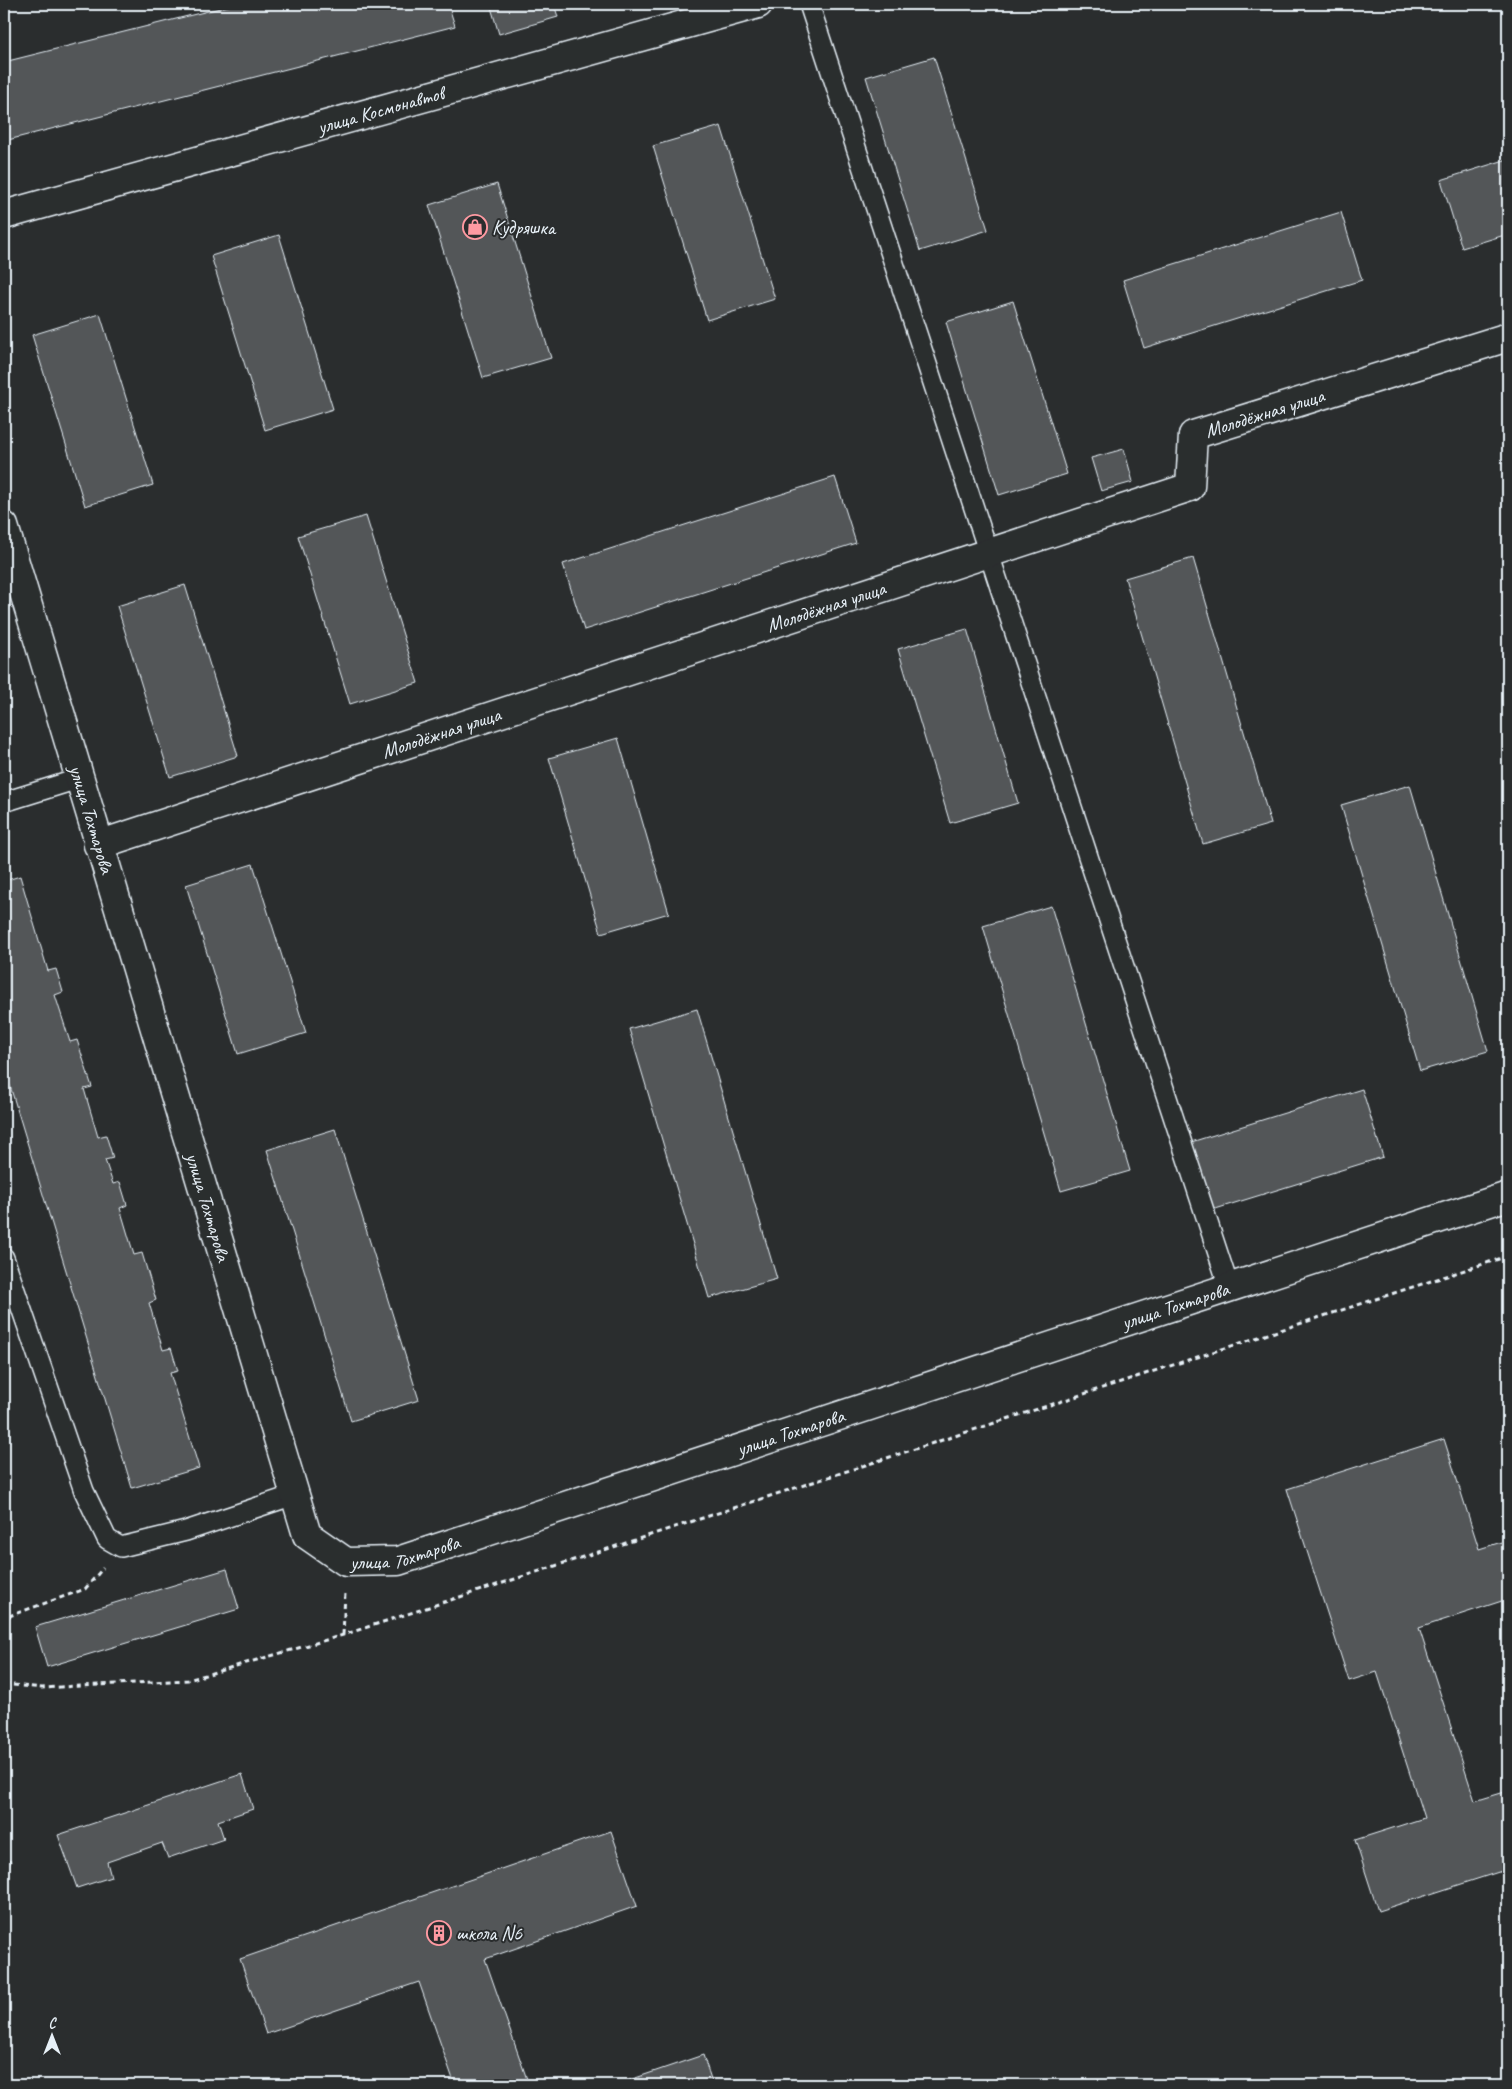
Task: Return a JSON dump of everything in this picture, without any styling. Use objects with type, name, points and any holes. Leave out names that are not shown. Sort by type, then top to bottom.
[{"type":"street","name":"улица Космонавтов","points":[[4,215],[758,4]]},
{"type":"street","name":"Молодёжная улица","points":[[98,845],[1190,487],[1193,435],[1508,337]]},
{"type":"street","name":"улица Тохтарова","points":[[4,526],[78,779],[307,1535],[346,1562],[398,1561],[1508,1196]]},
{"type":"lane","points":[[809,4],[1229,1287]]},
{"type":"lane","points":[[4,802],[78,779]]},
{"type":"lane","points":[[4,1258],[84,1490],[107,1539],[121,1547],[186,1531],[294,1495]]},
{"type":"path","points":[[4,1684],[42,1688],[188,1680],[343,1635],[1508,1256]]},
{"type":"path","points":[[4,1624],[9,1616],[85,1589],[121,1547]]},
{"type":"path","points":[[343,1635],[346,1562]]},
{"type":"building","points":[[236,4],[448,4],[455,26],[4,141],[4,62]]},
{"type":"building","points":[[490,4],[554,4],[558,17],[499,34]]},
{"type":"building","points":[[934,57],[988,230],[920,251],[866,77]]},
{"type":"building","points":[[721,126],[775,299],[707,320],[653,146]]},
{"type":"building","points":[[1508,159],[1508,234],[1462,248],[1441,180]]},
{"type":"building","points":[[497,184],[551,358],[483,378],[429,205]]},
{"type":"building","points":[[1341,212],[1362,280],[1144,348],[1123,280]]},
{"type":"building","points":[[279,235],[333,409],[265,430],[211,256]]},
{"type":"building","points":[[1013,301],[1067,474],[999,495],[946,322]]},
{"type":"building","points":[[100,314],[153,485],[85,506],[32,335]]},
{"type":"building","points":[[1124,449],[1133,482],[1101,491],[1091,458]]},
{"type":"building","points":[[835,477],[856,543],[584,630],[563,564]]},
{"type":"building","points":[[366,516],[418,683],[350,704],[298,536]]},
{"type":"building","points":[[1193,558],[1271,824],[1203,844],[1125,578]]},
{"type":"building","points":[[185,585],[238,756],[170,777],[117,606]]},
{"type":"building","points":[[967,629],[1018,803],[950,823],[898,649]]},
{"type":"building","points":[[618,738],[669,913],[601,933],[549,758]]},
{"type":"building","points":[[1410,785],[1488,1051],[1420,1071],[1341,805]]},
{"type":"building","points":[[253,864],[306,1033],[238,1054],[186,885]]},
{"type":"building","points":[[20,876],[48,971],[56,969],[63,992],[55,995],[70,1042],[77,1040],[92,1087],[84,1089],[98,1137],[106,1135],[113,1158],[105,1160],[113,1184],[120,1182],[127,1205],[120,1208],[134,1255],[142,1253],[156,1300],[149,1303],[163,1350],[171,1348],[178,1371],[170,1373],[199,1468],[132,1488],[4,1066],[4,881]]},
{"type":"building","points":[[1051,906],[1130,1171],[1061,1191],[983,926]]},
{"type":"building","points":[[697,1009],[777,1279],[709,1298],[629,1029]]},
{"type":"building","points":[[1362,1089],[1383,1157],[1209,1211],[1188,1143]]},
{"type":"building","points":[[335,1129],[419,1400],[351,1421],[267,1150]]},
{"type":"building","points":[[1444,1439],[1479,1549],[1508,1540],[1508,1599],[1419,1628],[1475,1801],[1508,1791],[1508,1869],[1378,1911],[1355,1840],[1424,1818],[1377,1672],[1349,1681],[1287,1489]]},
{"type":"building","points":[[227,1569],[239,1609],[47,1667],[35,1627]]},
{"type":"building","points":[[242,1774],[253,1809],[218,1821],[224,1839],[168,1858],[162,1843],[107,1862],[111,1877],[77,1888],[58,1835]]},
{"type":"building","name":"школа N6","points":[[611,1831],[637,1906],[485,1959],[529,2085],[455,2085],[419,1982],[266,2034],[240,1959]]},
{"type":"building","points":[[4,1858],[11,1861],[4,1878]]},
{"type":"building","points":[[703,2055],[713,2085],[615,2085]]},
{"type":"place","name":"Кудряшка","points":[[475,227]]},
{"type":"place","name":"школа N6","points":[[439,1933]]}]
